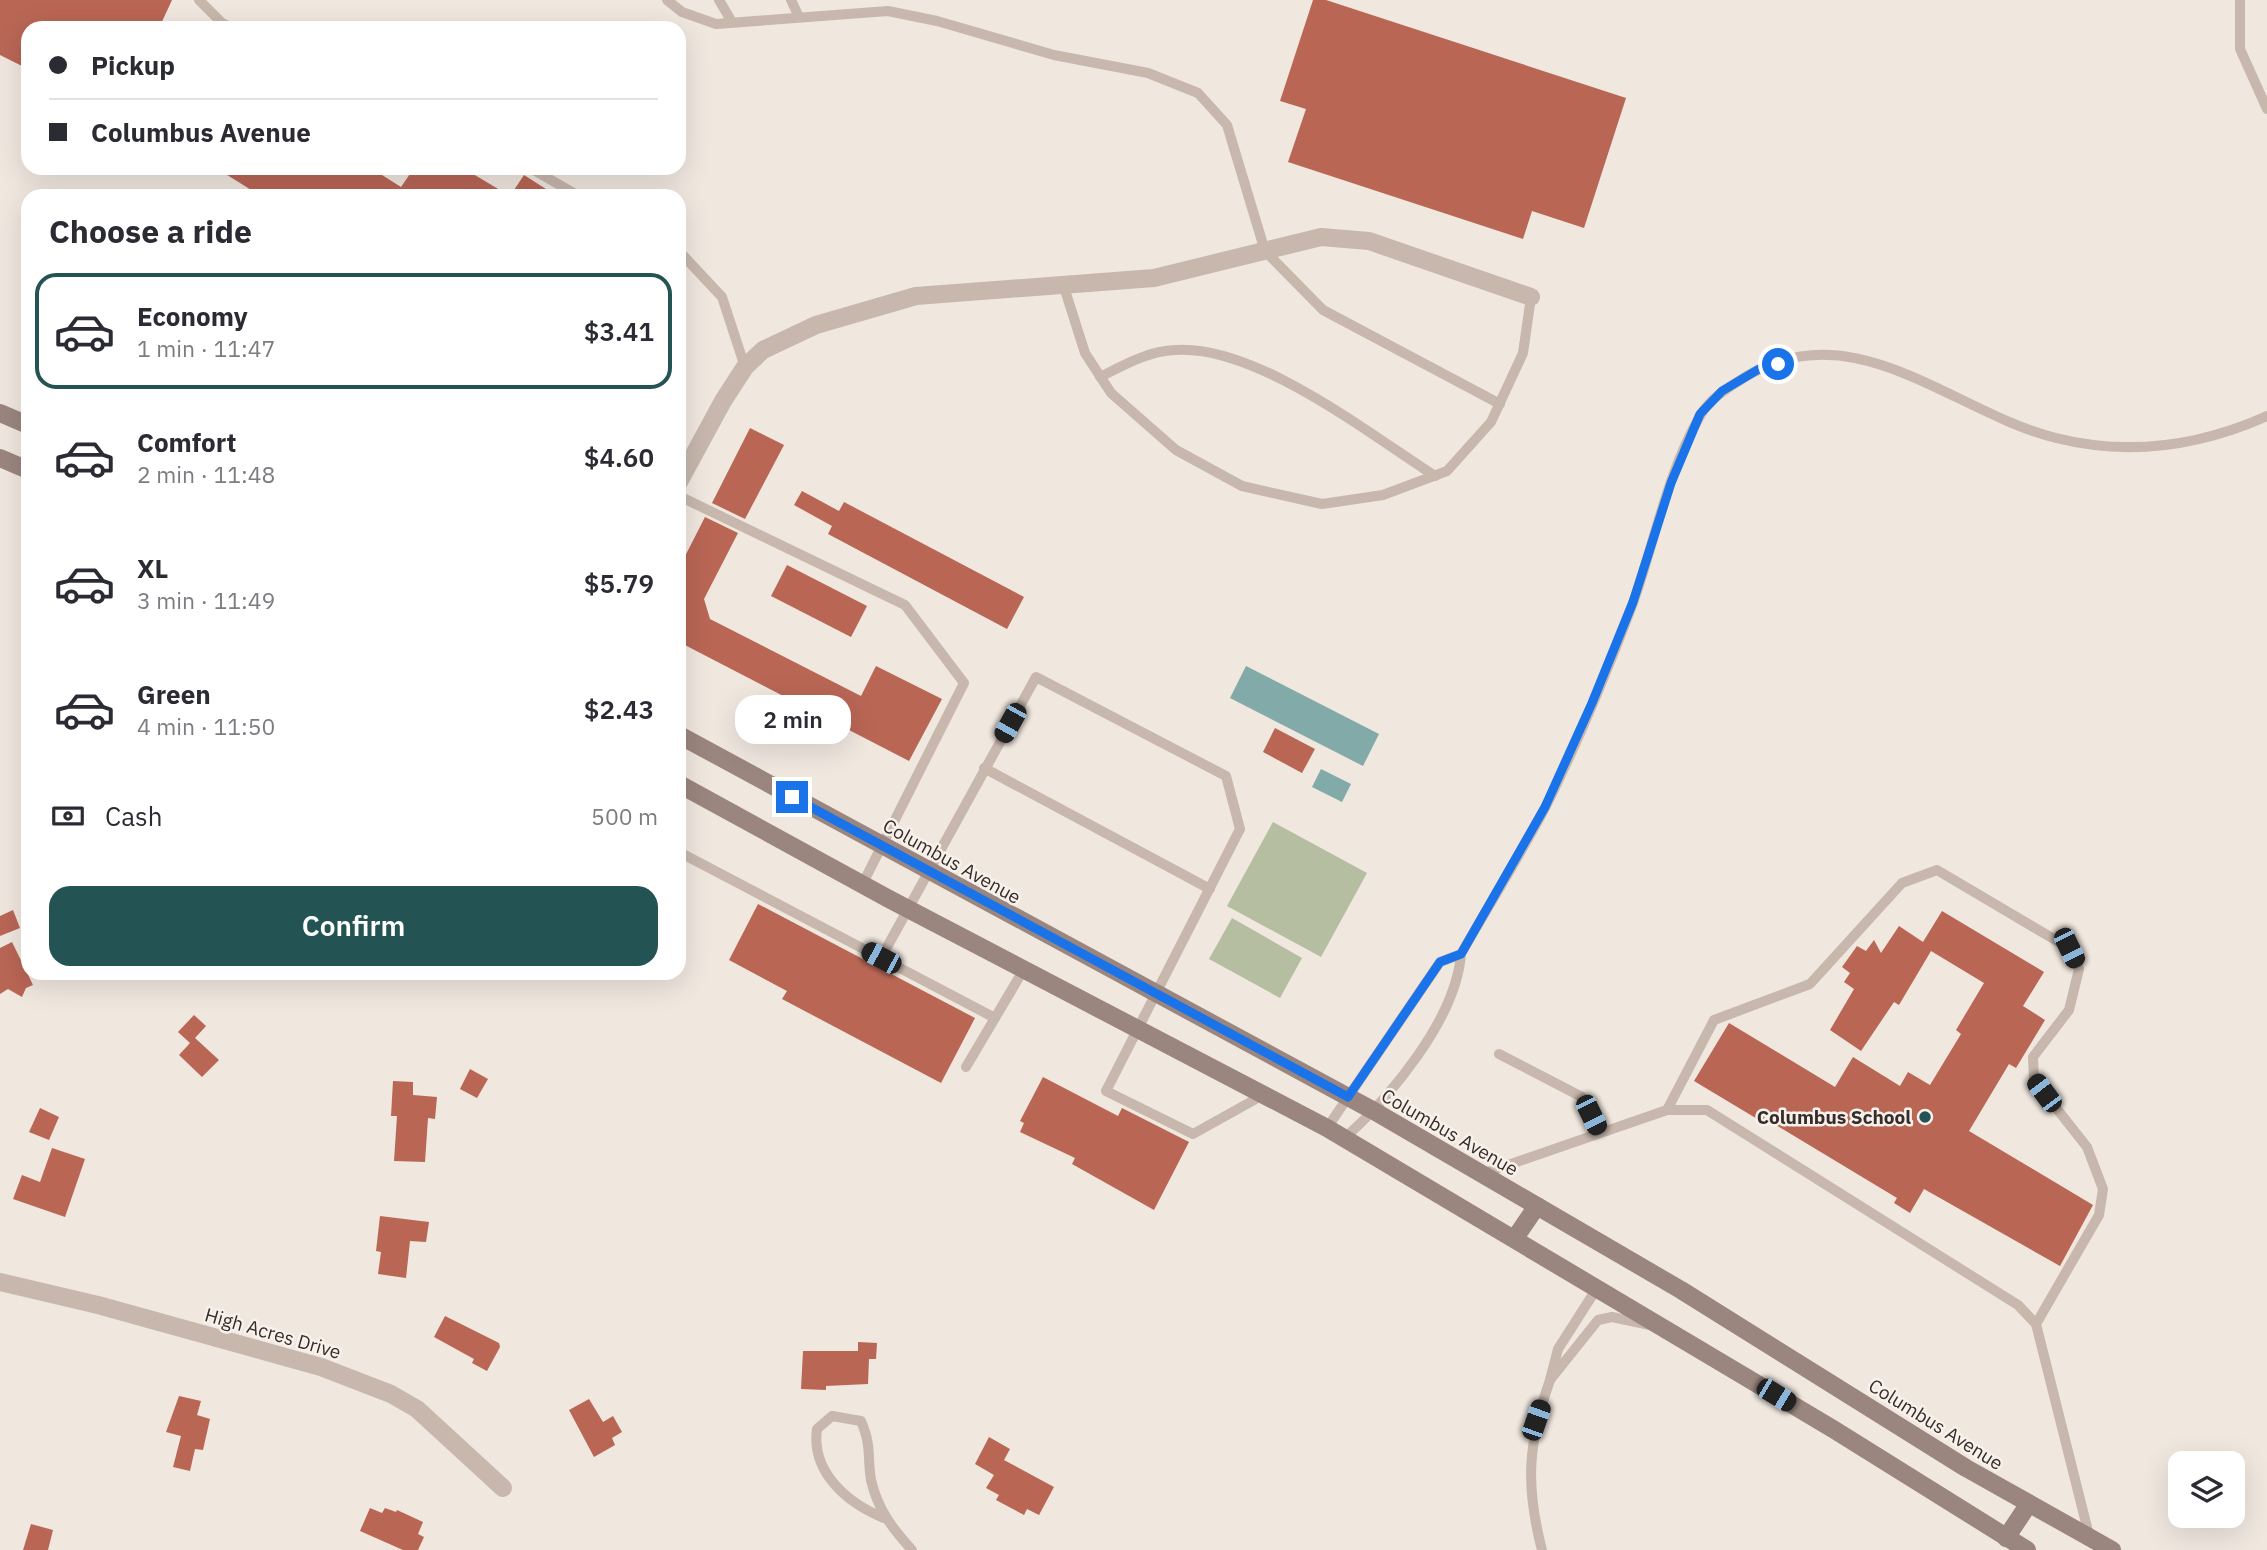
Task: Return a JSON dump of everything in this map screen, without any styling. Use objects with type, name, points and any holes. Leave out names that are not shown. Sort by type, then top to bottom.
[{"type":"street","points":[[686,470],[723,401],[746,367],[763,350],[816,325],[916,296],[1065,287],[1154,278],[1321,237],[1369,241],[1531,297]]},
{"type":"street","points":[[0,414],[21,422]]},
{"type":"street","points":[[0,458],[21,467]]},
{"type":"street","name":"Columbus Avenue","points":[[686,739],[1374,1111],[1681,1290],[2028,1505],[2112,1550]]},
{"type":"street","points":[[686,788],[862,885],[1327,1128],[1833,1429],[2027,1550]]},
{"type":"street","points":[[1515,1238],[1537,1206]]},
{"type":"street","name":"High Acres Drive","points":[[0,1282],[98,1305],[321,1367],[391,1394],[417,1409],[503,1488]]},
{"type":"street","points":[[2006,1538],[2028,1505]]},
{"type":"lane","points":[[199,0],[220,21]]},
{"type":"lane","points":[[667,0],[682,12],[716,24],[798,15],[888,11],[937,21],[1054,55],[1148,73],[1198,93],[1227,125],[1265,251],[1323,310],[1500,404]]},
{"type":"lane","points":[[719,0],[733,22]]},
{"type":"lane","points":[[790,0],[798,15]]},
{"type":"lane","points":[[2240,0],[2241,49],[2267,109]]},
{"type":"lane","points":[[542,175],[567,189]]},
{"type":"lane","points":[[686,258],[722,297],[746,367]]},
{"type":"lane","points":[[1065,287],[1085,353],[1100,377],[1111,393],[1176,450],[1242,486],[1322,504],[1383,495],[1447,471],[1491,422],[1500,404],[1523,354],[1531,297]]},
{"type":"lane","points":[[1100,377],[1142,356],[1174,350],[1215,352],[1254,366],[1303,393],[1435,476]]},
{"type":"lane","points":[[1344,1139],[1389,1096],[1437,1022],[1460,974],[1461,954],[1545,807],[1633,602],[1671,483],[1700,414],[1722,391],[1759,369],[1797,358],[1839,356],[1876,363],[1938,386],[2031,431],[2058,439],[2111,447],[2171,447],[2235,431],[2267,416]]},
{"type":"lane","points":[[686,487],[905,605],[964,683],[862,885]]},
{"type":"lane","points":[[881,958],[1036,677],[1226,776],[1240,829],[1106,1091],[1193,1134],[1264,1095]]},
{"type":"lane","points":[[984,768],[1210,889]]},
{"type":"lane","points":[[686,856],[995,1018]]},
{"type":"lane","points":[[1667,1110],[1714,1020],[1810,984],[1902,883],[1937,870],[2069,948],[2079,969],[2069,1010],[2033,1057],[2034,1080],[2087,1147],[2103,1189],[2099,1215],[2036,1324]]},
{"type":"lane","points":[[1327,1128],[1440,962],[1461,954]]},
{"type":"lane","points":[[966,1067],[1024,969]]},
{"type":"lane","points":[[1499,1054],[1582,1097],[1599,1133]]},
{"type":"lane","points":[[1482,1174],[1667,1110],[1707,1110],[2018,1305],[2036,1324],[2090,1539]]},
{"type":"lane","points":[[1542,1550],[1531,1505],[1530,1463],[1536,1420],[1558,1349],[1597,1287]]},
{"type":"lane","points":[[1550,1380],[1598,1320],[1612,1317],[1664,1328]]},
{"type":"lane","points":[[884,1518],[857,1507],[839,1489],[814,1447],[817,1429],[832,1416],[861,1421],[870,1441],[871,1479],[884,1518],[912,1550]]},
{"type":"green space","points":[[1273,822],[1367,873],[1321,957],[1227,906]]},
{"type":"green space","points":[[1232,918],[1302,958],[1280,998],[1209,959]]},
{"type":"water","points":[[1246,666],[1379,734],[1363,766],[1230,698]]},
{"type":"water","points":[[1321,769],[1351,784],[1342,802],[1312,787]]},
{"type":"building","points":[[0,0],[172,0],[162,21],[21,21],[21,66],[0,55]]},
{"type":"building","points":[[1313,0],[1326,0],[1626,98],[1584,228],[1532,211],[1523,239],[1288,162],[1306,109],[1280,101]]},
{"type":"building","points":[[227,175],[382,175],[401,187],[409,175],[475,175],[498,189],[250,189]]},
{"type":"building","points":[[524,175],[546,189],[515,189]]},
{"type":"building","points":[[750,428],[784,445],[745,519],[712,503]]},
{"type":"building","points":[[802,491],[839,511],[844,502],[1024,597],[1007,629],[828,534],[832,526],[794,505]]},
{"type":"building","points":[[705,517],[738,533],[704,599],[710,619],[861,696],[876,666],[942,699],[909,761],[686,646],[686,554]]},
{"type":"building","points":[[787,565],[867,606],[851,637],[771,596]]},
{"type":"building","points":[[1275,728],[1315,749],[1302,773],[1263,752]]},
{"type":"building","points":[[758,904],[975,1018],[941,1083],[782,999],[787,991],[729,960]]},
{"type":"building","points":[[13,910],[20,928],[0,936],[0,916]]},
{"type":"building","points":[[1942,911],[2044,972],[2023,1006],[2045,1020],[2016,1068],[2009,1064],[1969,1131],[2093,1205],[2060,1266],[1924,1189],[1910,1213],[1894,1203],[1897,1198],[1766,1119],[1764,1123],[1694,1081],[1729,1023],[1835,1087],[1853,1057],[1900,1086],[1908,1072],[1930,1085],[1961,1034],[1956,1030],[1984,983],[1931,951],[1899,1005],[1894,1002],[1861,1051],[1830,1030],[1854,989],[1844,982],[1850,973],[1842,967],[1857,946],[1866,951],[1874,940],[1881,953],[1899,926],[1923,942]]},
{"type":"building","points":[[12,942],[21,960],[21,980],[31,980],[33,985],[26,988],[22,997],[8,989],[0,994],[0,948]]},
{"type":"building","points":[[194,1015],[206,1026],[195,1038],[219,1060],[202,1077],[179,1055],[190,1043],[178,1032]]},
{"type":"building","points":[[470,1069],[488,1079],[477,1098],[460,1089]]},
{"type":"building","points":[[1043,1077],[1118,1116],[1122,1108],[1189,1142],[1154,1210],[1072,1164],[1075,1158],[1020,1132],[1024,1123],[1020,1121]]},
{"type":"building","points":[[393,1081],[413,1082],[413,1095],[437,1097],[435,1119],[428,1118],[425,1162],[394,1161],[397,1116],[391,1116]]},
{"type":"building","points":[[40,1108],[59,1117],[49,1140],[29,1132]]},
{"type":"building","points":[[52,1148],[85,1159],[65,1217],[13,1199],[22,1175],[40,1182]]},
{"type":"building","points":[[380,1216],[429,1222],[426,1242],[410,1241],[406,1278],[378,1274],[381,1252],[376,1251]]},
{"type":"building","points":[[445,1316],[499,1343],[500,1347],[487,1371],[472,1363],[474,1359],[434,1337]]},
{"type":"building","points":[[858,1342],[877,1343],[876,1359],[869,1359],[868,1384],[826,1386],[826,1390],[801,1389],[803,1351],[858,1351]]},
{"type":"building","points":[[179,1396],[201,1401],[197,1415],[210,1419],[203,1450],[195,1449],[190,1471],[173,1467],[181,1436],[166,1432]]},
{"type":"building","points":[[589,1399],[603,1422],[613,1416],[622,1432],[612,1438],[615,1445],[594,1457],[569,1410]]},
{"type":"building","points":[[989,1437],[1010,1449],[1004,1460],[1054,1487],[1039,1515],[1027,1509],[1024,1515],[996,1500],[999,1495],[986,1488],[994,1475],[975,1464]]},
{"type":"building","points":[[370,1508],[382,1513],[385,1508],[396,1512],[397,1510],[423,1522],[418,1534],[424,1537],[418,1550],[403,1550],[360,1531]]},
{"type":"building","points":[[31,1524],[53,1530],[48,1550],[23,1550]]},
{"type":"place","name":"Columbus School","points":[[1925,1117]]},
{"type":"route","points":[[792,797],[1348,1097],[1440,962],[1461,954],[1545,807],[1592,703],[1633,602],[1671,483],[1700,414],[1722,391],[1759,369],[1778,364]]}]
